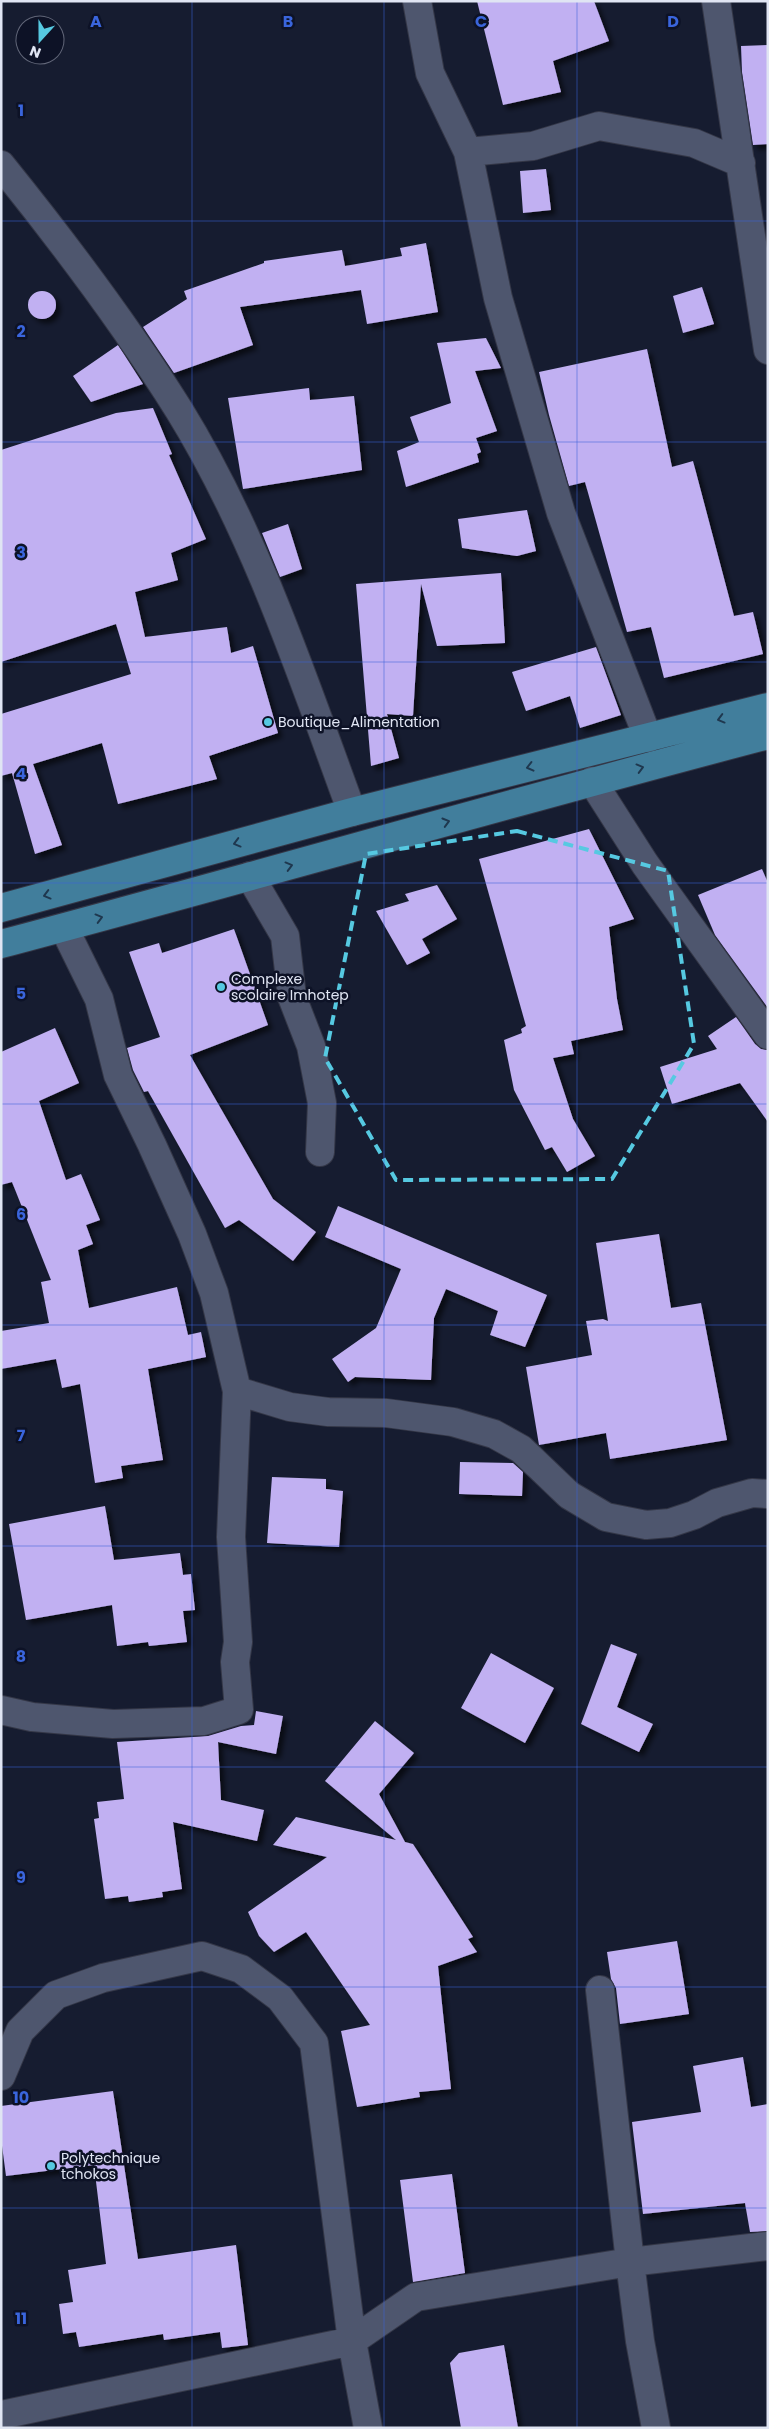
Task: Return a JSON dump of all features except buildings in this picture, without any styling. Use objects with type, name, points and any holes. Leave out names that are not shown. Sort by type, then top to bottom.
[{"type":"main road","points":[[1,908],[352,812],[768,707]]},
{"type":"main road","points":[[1,944],[592,781],[768,735]]},
{"type":"street","points":[[417,1],[430,73],[468,152],[498,298],[561,513],[648,738]]},
{"type":"street","points":[[716,1],[768,350]]},
{"type":"street","points":[[468,152],[533,146],[598,126],[694,143],[741,163]]},
{"type":"street","points":[[1,165],[67,247],[174,402],[224,493],[261,572],[297,662],[352,812]]},
{"type":"street","points":[[592,781],[645,864],[768,1034]]},
{"type":"street","points":[[250,876],[286,936],[292,997],[311,1046],[322,1103],[320,1152]]},
{"type":"street","points":[[1,1710],[32,1717],[112,1724],[204,1721],[239,1710],[235,1662],[238,1642],[231,1537],[237,1391],[214,1293],[192,1234],[118,1075],[98,999],[64,928]]},
{"type":"street","points":[[237,1391],[290,1406],[328,1412],[396,1415],[453,1422],[494,1434],[521,1449],[569,1495],[606,1516],[646,1525],[670,1523],[694,1515],[717,1503],[752,1493],[768,1494]]},
{"type":"street","points":[[1,2076],[20,2030],[56,1995],[103,1978],[202,1956],[241,1969],[280,1998],[314,2043],[352,2341],[368,2428]]},
{"type":"street","points":[[600,1990],[640,2341],[656,2428]]},
{"type":"street","points":[[1,2415],[352,2341],[416,2297],[630,2262],[768,2246]]},
{"type":"highlighted area","points":[[517,831],[668,871],[694,1044],[612,1179],[396,1180],[325,1058],[366,854]]},
{"type":"place","name":"Boutique_Alimentation","points":[[268,722]]},
{"type":"place","name":"Complexe scolaire Imhotep","points":[[221,987]]},
{"type":"place","name":"Polytechnique tchokos","points":[[51,2166]]}]
